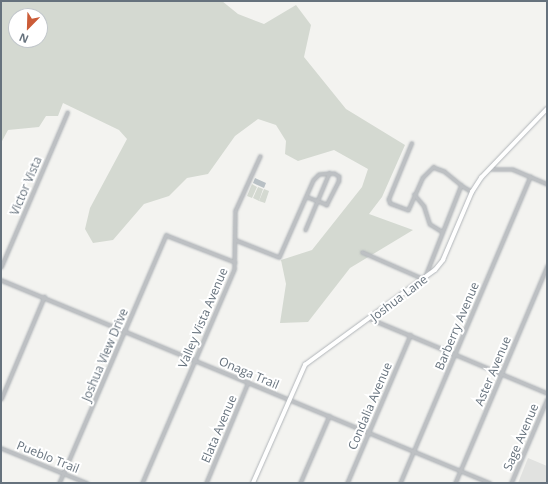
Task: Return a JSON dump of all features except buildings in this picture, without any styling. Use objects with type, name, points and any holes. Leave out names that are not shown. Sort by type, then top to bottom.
[{"type":"main road","name":"Joshua Lane","points":[[253,483],[288,400],[305,365],[371,319],[435,270],[443,260],[472,192],[481,178],[547,109]]},
{"type":"street","name":"Victor Vista","points":[[1,267],[67,113]]},
{"type":"street","points":[[412,143],[388,199],[390,202],[408,210],[422,178],[433,168],[444,171],[472,192]]},
{"type":"street","name":"Valley Vista Avenue","points":[[142,483],[235,262],[236,240],[234,211],[260,156]]},
{"type":"street","points":[[491,169],[512,169],[547,184]]},
{"type":"street","points":[[236,240],[279,256],[313,180],[319,174],[329,173],[339,176],[339,181],[327,204],[306,197]]},
{"type":"street","points":[[305,230],[329,173]]},
{"type":"street","name":"Barberry Avenue","points":[[400,483],[530,176]]},
{"type":"street","points":[[362,252],[424,279],[441,231],[462,185]]},
{"type":"street","points":[[414,194],[424,206],[430,224],[441,231]]},
{"type":"street","name":"Joshua View Drive","points":[[59,483],[166,235],[235,262]]},
{"type":"street","name":"Aster Avenue","points":[[455,483],[547,266]]},
{"type":"street","name":"Onaga Trail","points":[[1,280],[490,483]]},
{"type":"street","points":[[1,398],[44,298]]},
{"type":"street","points":[[371,319],[547,392]]},
{"type":"street","name":"Condalia Avenue","points":[[347,483],[410,335]]},
{"type":"street","name":"Elata Avenue","points":[[206,483],[248,382]]},
{"type":"street","name":"Sage Avenue","points":[[511,483],[547,399]]},
{"type":"street","points":[[300,483],[329,416]]},
{"type":"street","name":"Pueblo Trail","points":[[1,448],[88,483]]},
{"type":"shaded area","points":[[1,1],[222,1],[238,14],[264,24],[296,5],[311,25],[304,57],[346,109],[405,145],[382,197],[369,214],[413,230],[350,268],[308,322],[280,323],[286,284],[281,260],[312,250],[362,187],[368,169],[334,150],[298,161],[285,154],[286,141],[276,125],[258,119],[235,136],[208,174],[187,178],[169,196],[144,204],[113,240],[93,243],[85,229],[90,208],[127,139],[119,130],[63,103],[58,116],[46,116],[39,127],[8,130],[1,143]]},
{"type":"shaded area","points":[[255,178],[266,183],[264,188],[253,183]]},
{"type":"shaded area","points":[[252,184],[257,187],[252,198],[247,196]]},
{"type":"shaded area","points":[[258,187],[263,189],[259,201],[253,198]]},
{"type":"shaded area","points":[[264,189],[269,191],[265,203],[259,201]]},
{"type":"shaded area","points":[[528,458],[547,466],[547,483],[518,483]]}]
